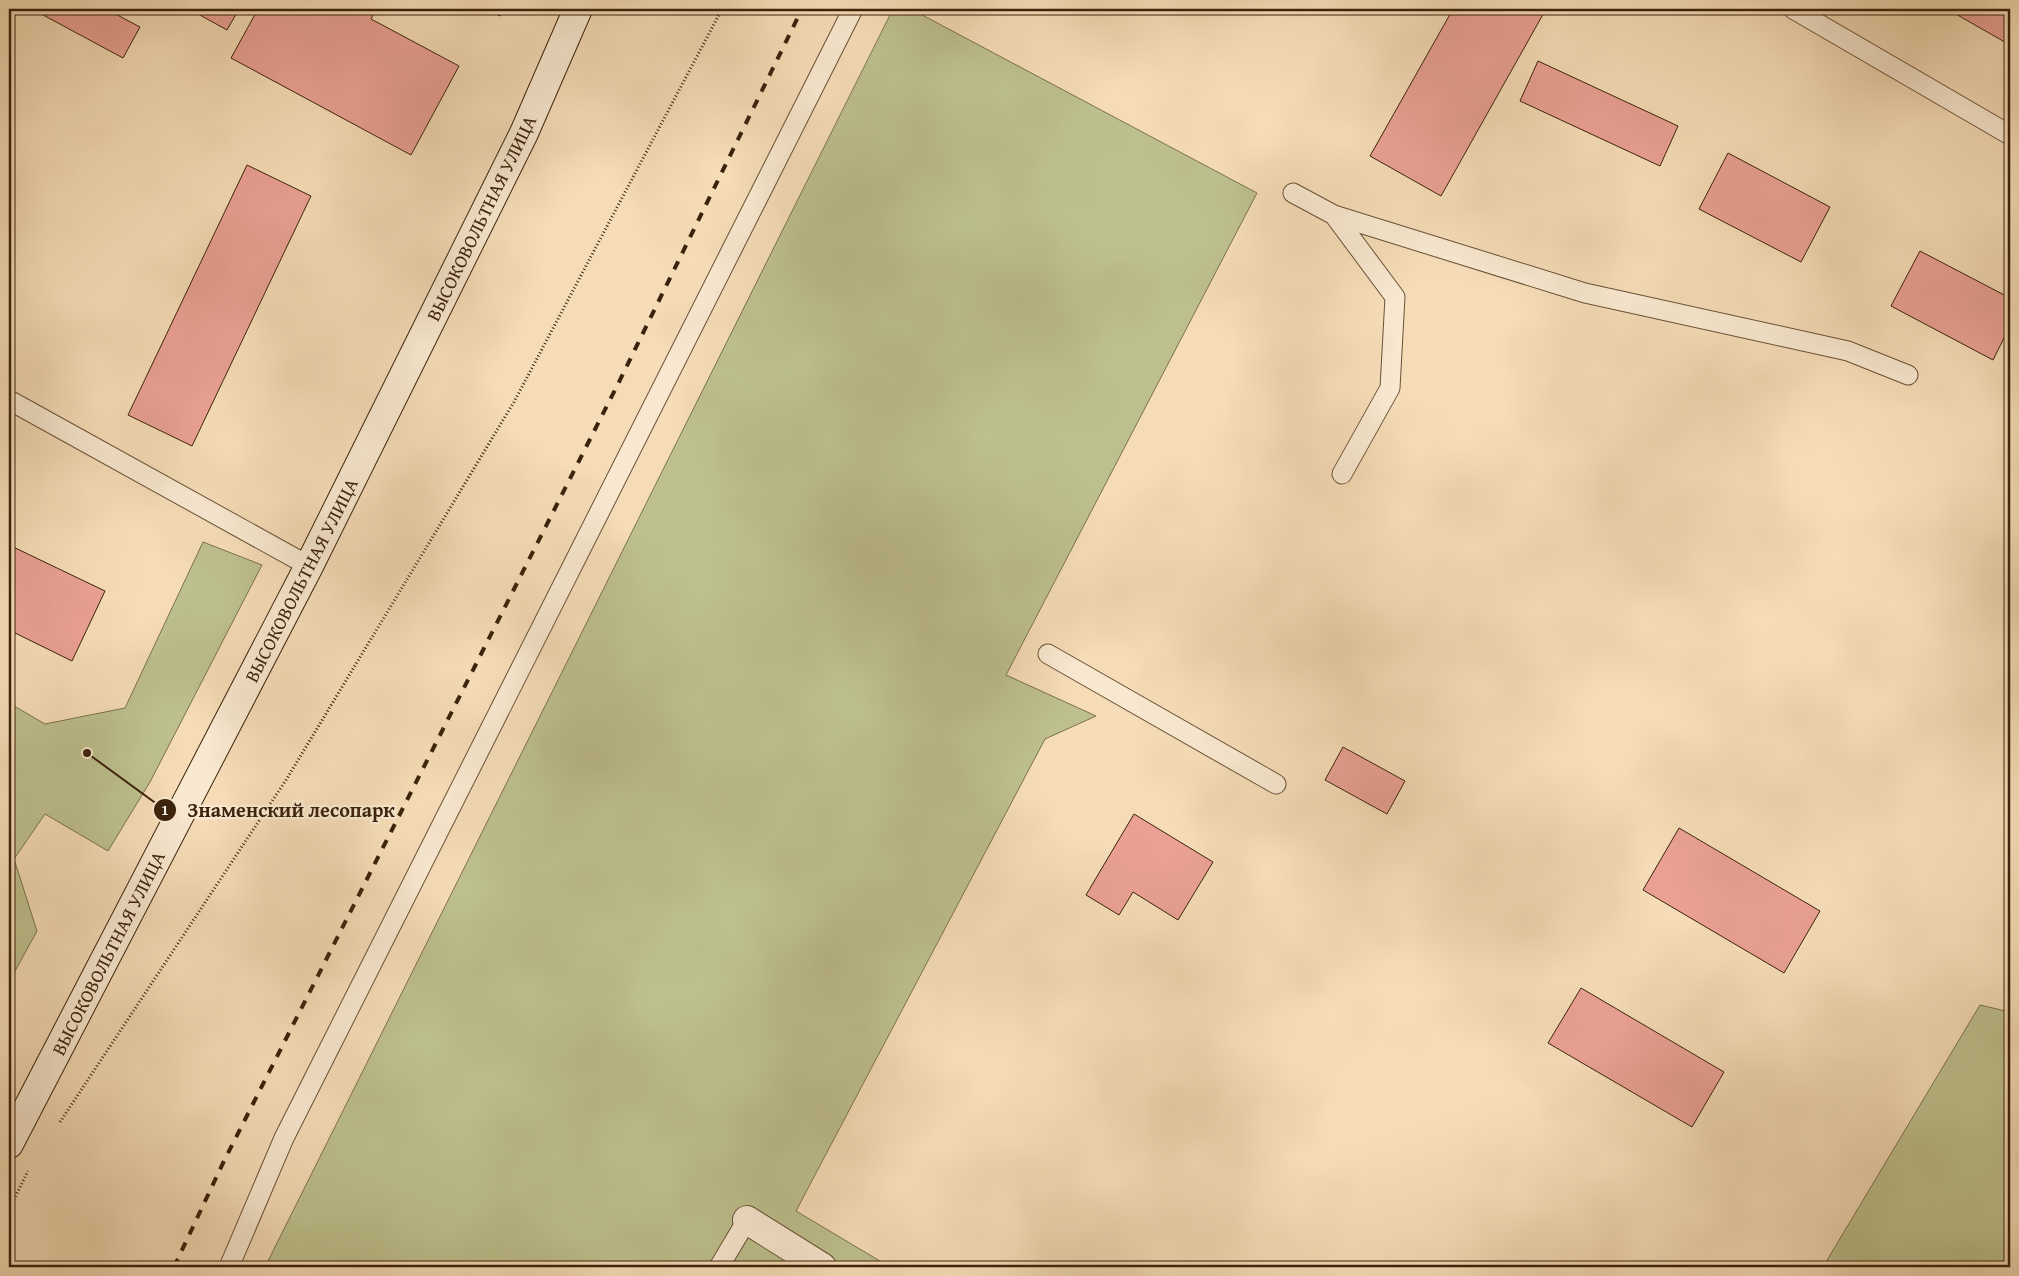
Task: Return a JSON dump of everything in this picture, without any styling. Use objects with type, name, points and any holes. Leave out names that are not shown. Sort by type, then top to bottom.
[{"type":"main road","name":"ВЫСОКОВОЛЬТНАЯ УЛИЦА","points":[[9,1144],[309,566],[524,133],[578,9]]},
{"type":"main road","points":[[747,1220],[822,1267]]},
{"type":"lane","points":[[229,1267],[284,1138],[853,9]]},
{"type":"lane","points":[[1792,9],[2010,135]]},
{"type":"lane","points":[[1293,193],[1334,215],[1585,293],[1848,351],[1908,375]]},
{"type":"lane","points":[[1334,215],[1395,297],[1390,388],[1342,474]]},
{"type":"lane","points":[[9,400],[309,566]]},
{"type":"lane","points":[[1048,654],[1276,784]]},
{"type":"lane","points":[[719,1267],[747,1220]]},
{"type":"path","points":[[58,1125],[286,780],[514,402],[722,9]]},
{"type":"path","points":[[9,1209],[31,1166]]},
{"type":"green space","points":[[893,9],[911,9],[1257,193],[1006,675],[1096,716],[1045,739],[796,1211],[890,1267],[265,1267]]},
{"type":"green space","points":[[203,542],[262,565],[150,782],[108,851],[45,814],[14,859],[37,931],[9,982],[9,703],[45,724],[125,708]]},
{"type":"green space","points":[[1980,1005],[2010,1012],[2010,1267],[1823,1267]]},
{"type":"building","points":[[32,9],[106,9],[140,27],[123,58]]},
{"type":"building","points":[[189,9],[239,9],[227,30]]},
{"type":"building","points":[[258,9],[376,9],[371,19],[459,66],[411,155],[231,58]]},
{"type":"building","points":[[486,9],[504,9],[500,16]]},
{"type":"building","points":[[1453,9],[1546,9],[1441,196],[1370,156]]},
{"type":"building","points":[[1947,9],[2010,9],[2010,45]]},
{"type":"building","points":[[1538,61],[1678,126],[1660,166],[1520,101]]},
{"type":"building","points":[[1728,153],[1830,207],[1801,262],[1699,209]]},
{"type":"building","points":[[247,165],[311,196],[192,446],[128,415]]},
{"type":"building","points":[[1920,251],[2010,298],[2010,326],[1993,360],[1891,306]]},
{"type":"building","points":[[9,545],[105,591],[72,661],[9,630]]},
{"type":"building","points":[[1343,747],[1405,781],[1387,814],[1325,780]]},
{"type":"building","points":[[1134,814],[1213,862],[1178,920],[1133,892],[1119,915],[1086,895]]},
{"type":"building","points":[[1679,828],[1820,911],[1784,973],[1643,890]]},
{"type":"building","points":[[1581,988],[1724,1072],[1692,1127],[1548,1043]]},
{"type":"railway","points":[[174,1267],[224,1161],[618,384],[802,9]]},
{"type":"place","name":"Знаменский лесопарк","points":[[87,753]]}]
